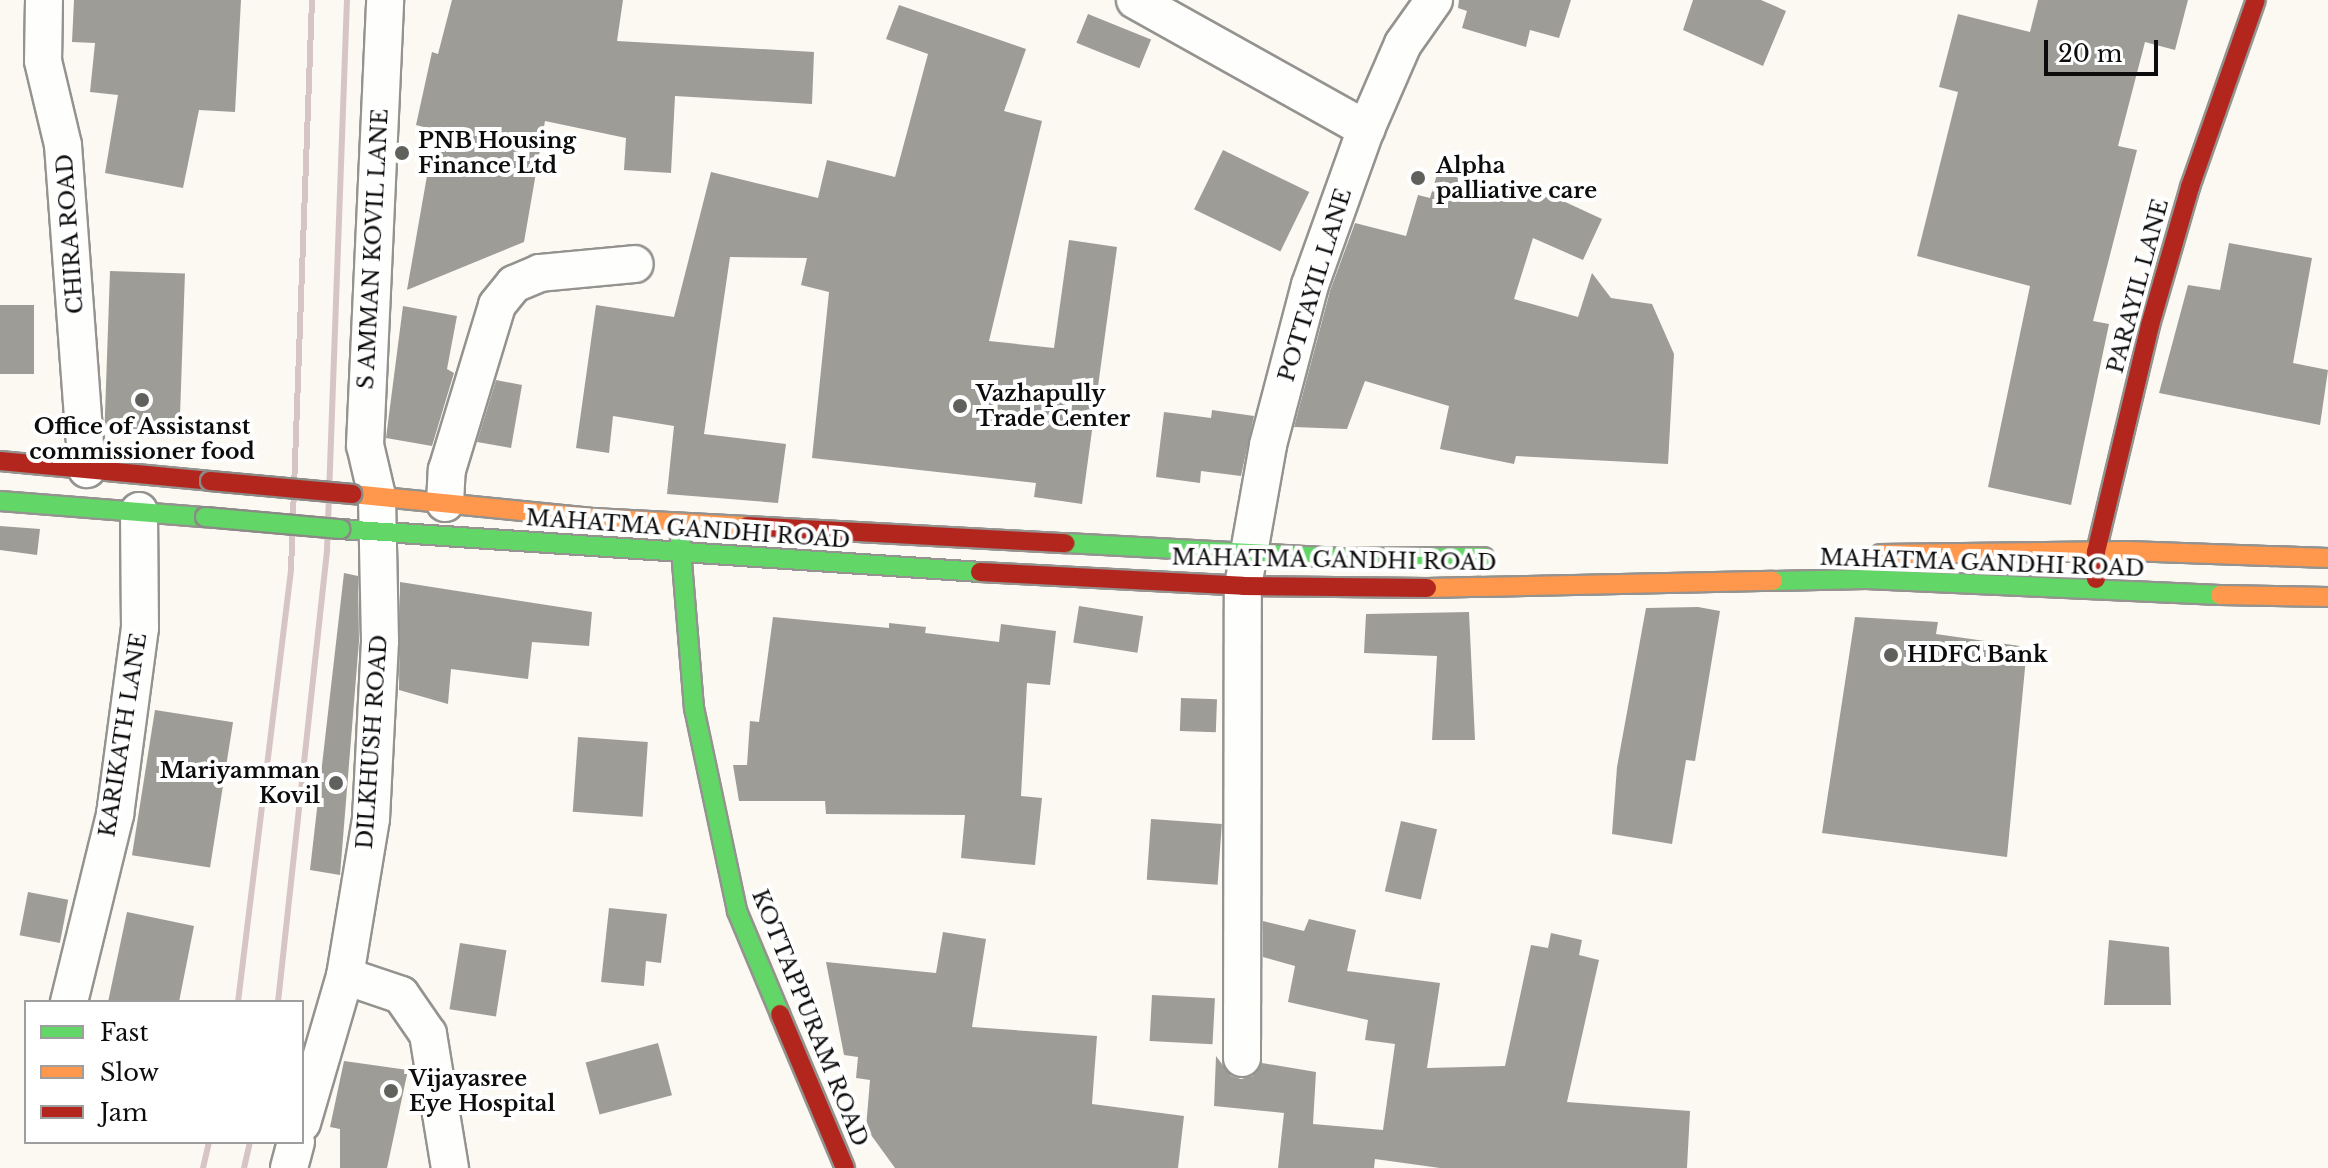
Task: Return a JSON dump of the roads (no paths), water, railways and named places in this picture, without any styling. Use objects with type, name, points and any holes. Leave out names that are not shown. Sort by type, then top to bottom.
[{"type":"main road","name":"PARAYIL LANE","points":[[2095,593],[2096,552],[2154,312],[2190,187],[2256,0]]},
{"type":"main road","points":[[0,461],[210,481],[369,507]]},
{"type":"main road","points":[[0,501],[139,511]]},
{"type":"main road","name":"MAHATMA GANDHI ROAD","points":[[139,511],[340,529],[369,507],[445,503],[1246,570],[1377,589],[1866,579],[2095,593],[2328,597]]},
{"type":"main road","name":"MAHATMA GANDHI ROAD","points":[[369,507],[680,555],[1246,570],[1499,557]]},
{"type":"main road","name":"KOTTAPPURAM ROAD","points":[[679,522],[694,708],[737,911],[845,1168]]},
{"type":"main road","name":"MAHATMA GANDHI ROAD","points":[[1861,554],[2096,552],[2328,558]]},
{"type":"street","name":"CHIRA ROAD","points":[[44,0],[43,61],[63,145],[87,469]]},
{"type":"street","name":"S AMMAN KOVIL LANE","points":[[369,507],[365,445],[385,0]]},
{"type":"street","points":[[1135,0],[1366,129]]},
{"type":"street","name":"POTTAYIL LANE","points":[[1242,1058],[1246,570],[1268,445],[1310,285],[1366,129],[1403,44],[1434,0]]},
{"type":"street","points":[[445,503],[447,470],[497,305],[514,284],[540,273],[635,264]]},
{"type":"street","name":"DILKHUSH ROAD","points":[[304,1116],[345,976],[371,819],[380,641],[369,507]]},
{"type":"street","name":"KARIKATH LANE","points":[[69,1000],[115,815],[140,628],[139,511]]},
{"type":"street","points":[[345,976],[401,995],[428,1034],[450,1168]]},
{"type":"street","points":[[289,1168],[295,1144]]},
{"type":"railway","points":[[238,1000],[291,570],[312,0]]},
{"type":"railway","points":[[278,1000],[327,550],[347,0]]},
{"type":"railway","points":[[203,1168],[209,1144]]},
{"type":"railway","points":[[244,1168],[250,1144]]},
{"type":"place","name":"PNB Housing Finance Ltd","points":[[402,153]]},
{"type":"place","name":"Alpha palliative care","points":[[1418,178]]},
{"type":"place","name":"Office of Assistanst commissioner food","points":[[142,400]]},
{"type":"place","name":"Vazhapully Trade Center","points":[[960,406]]},
{"type":"place","name":"HDFC Bank","points":[[1891,655]]},
{"type":"place","name":"Mariyamman Kovil","points":[[336,783]]},
{"type":"place","name":"Vijayasree Eye Hospital","points":[[391,1091]]}]
